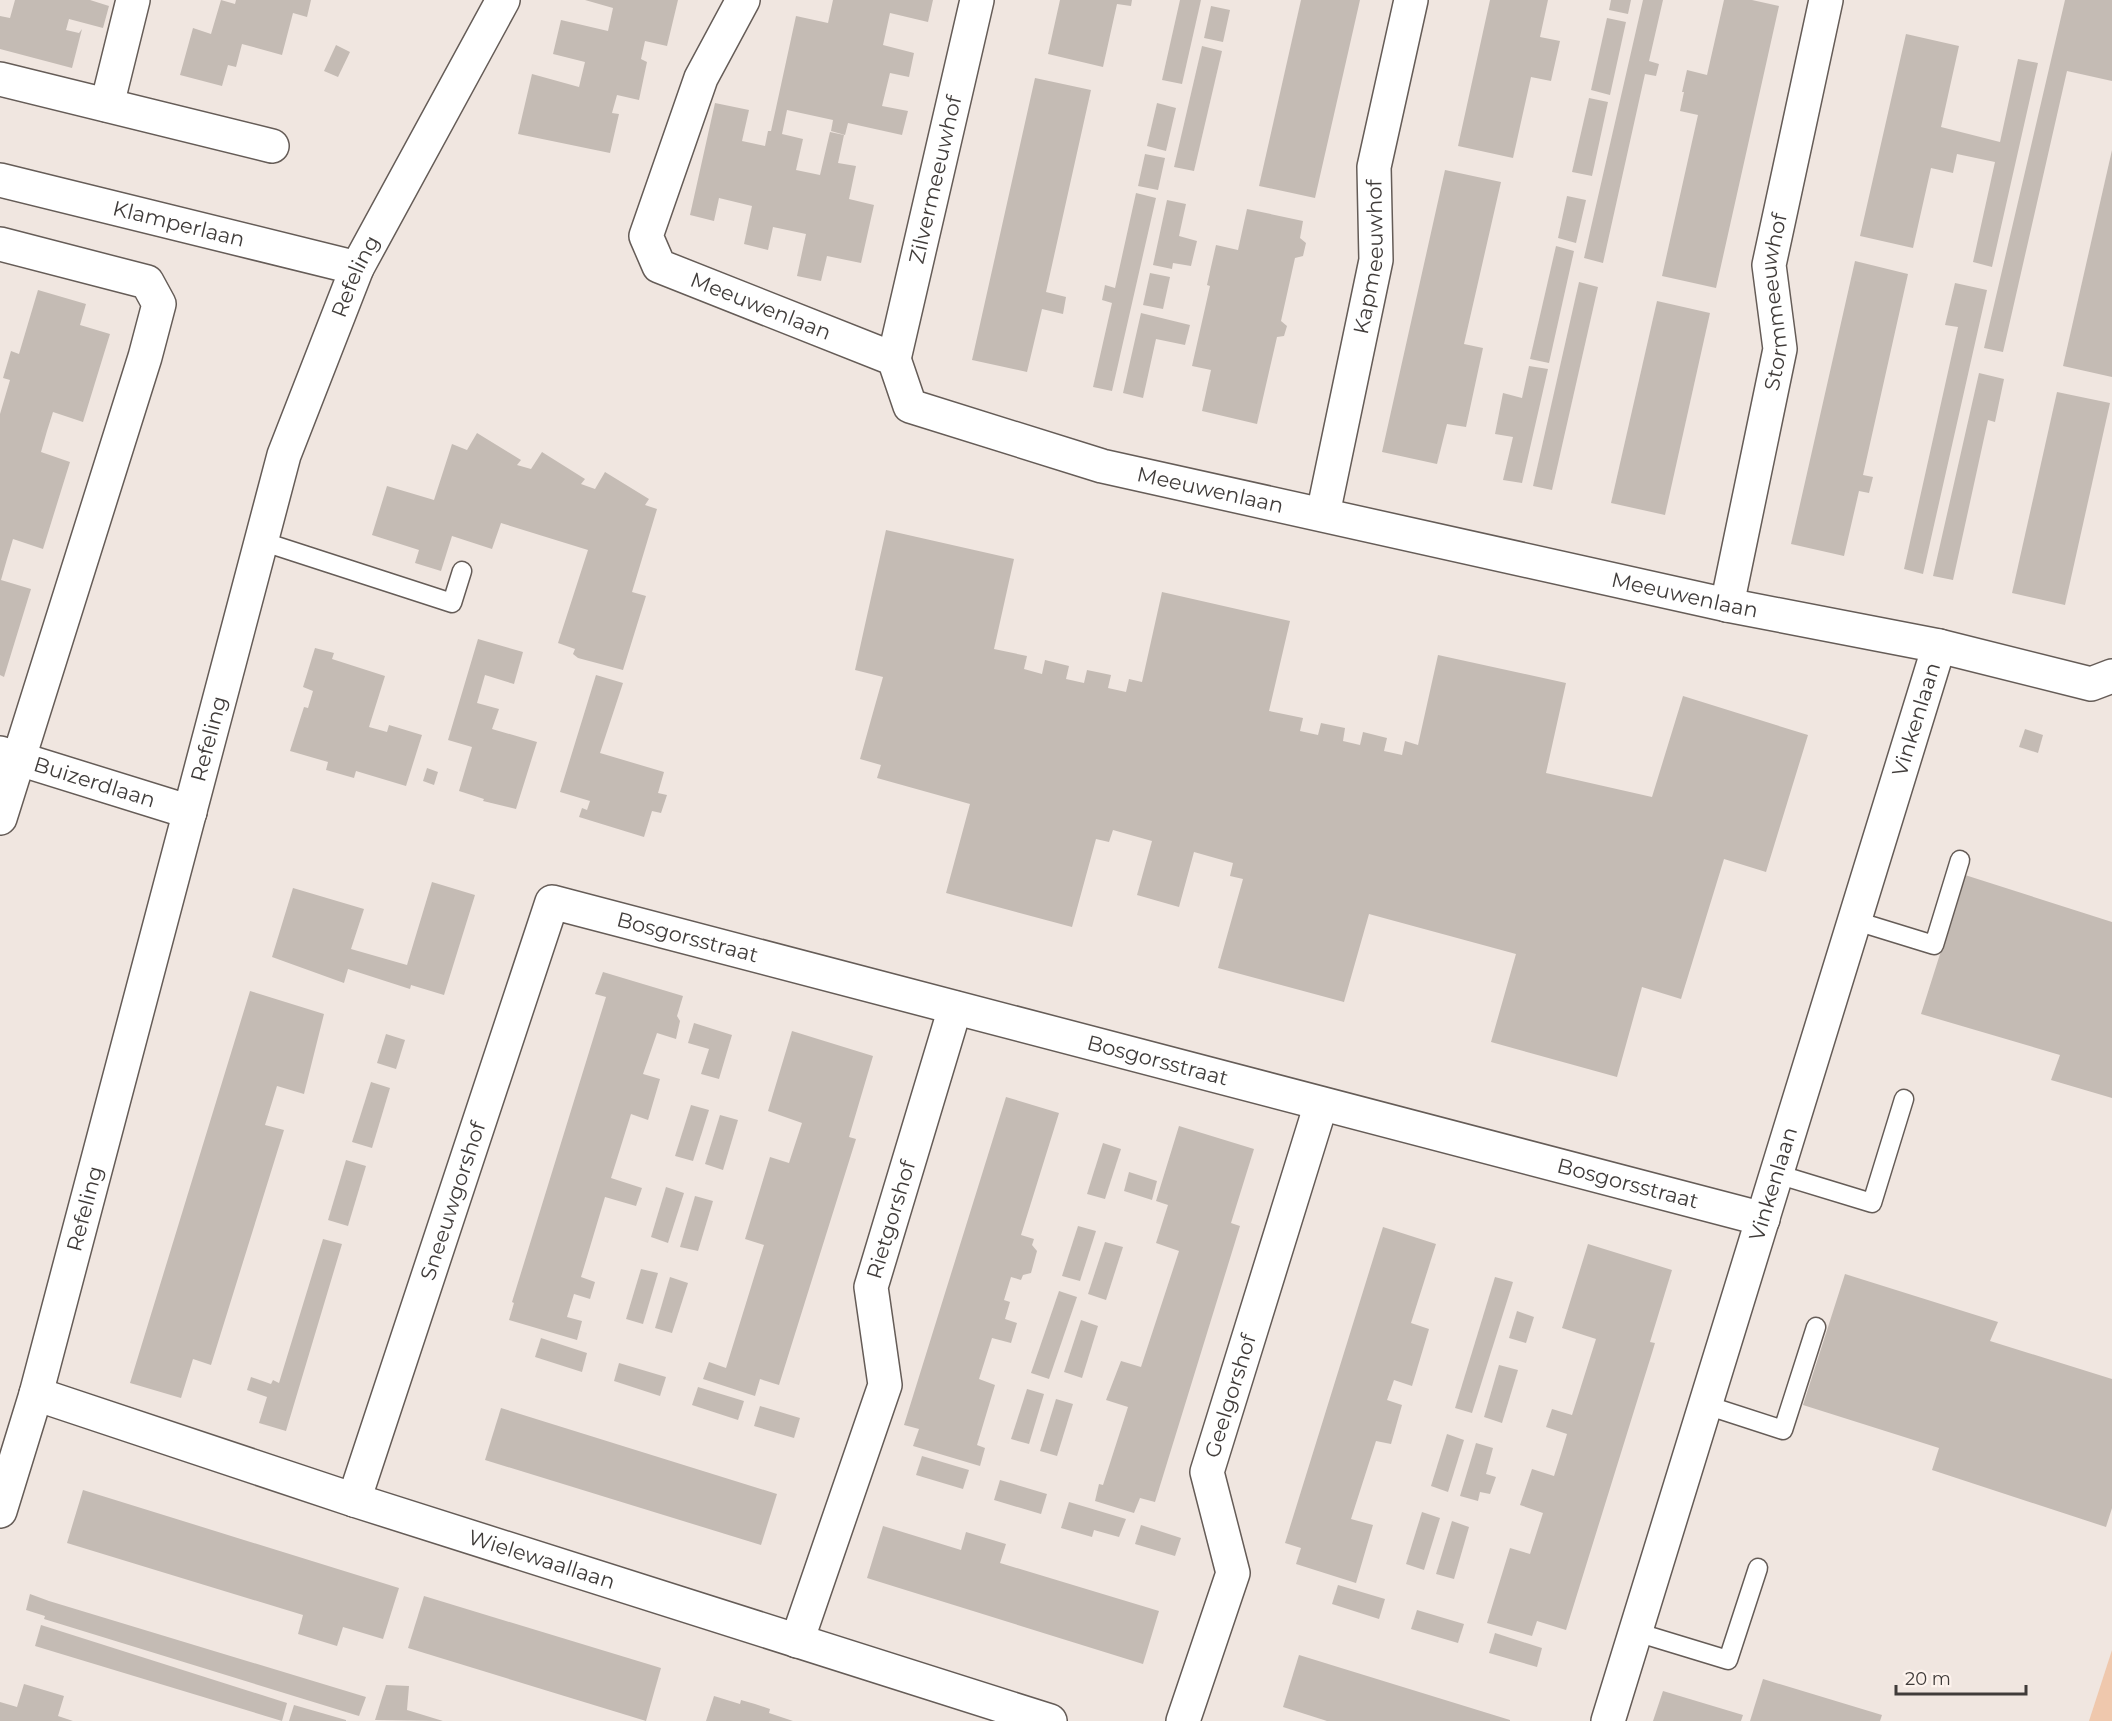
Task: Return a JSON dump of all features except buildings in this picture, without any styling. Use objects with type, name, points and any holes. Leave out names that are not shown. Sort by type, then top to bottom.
[{"type":"street","points":[[107,105],[133,0]]},
{"type":"street","name":"Refeling","points":[[0,1511],[36,1394],[284,455],[357,268],[504,0]]},
{"type":"street","name":"Meeuwenlaan","points":[[743,0],[701,78],[646,236],[659,266],[894,359],[910,406],[1102,466],[1728,604],[2101,680]]},
{"type":"street","name":"Zilvermeeuwhof","points":[[894,359],[977,0]]},
{"type":"street","name":"Kapmeeuwhof","points":[[1323,514],[1376,260],[1374,166],[1411,0]]},
{"type":"street","name":"Stormmeeuwhof","points":[[1728,604],[1780,349],[1769,265],[1826,0]]},
{"type":"street","points":[[0,79],[272,146]]},
{"type":"street","name":"Klamperlaan","points":[[0,180],[357,268]]},
{"type":"street","points":[[0,244],[147,282],[159,304],[141,368],[10,756],[0,818]]},
{"type":"street","name":"Vinkenlaan","points":[[1608,1721],[1939,646]]},
{"type":"street","name":"Buizerdlaan","points":[[10,756],[190,812]]},
{"type":"street","name":"Bosgorsstraat","points":[[552,902],[1762,1219]]},
{"type":"street","name":"Sneeuwgorshof","points":[[354,1500],[552,902]]},
{"type":"street","name":"Rietgorshof","points":[[797,1641],[885,1385],[871,1287],[955,1008]]},
{"type":"street","name":"Geelgorshof","points":[[1183,1721],[1233,1573],[1207,1472],[1321,1104]]},
{"type":"street","name":"Wielewaallaan","points":[[36,1394],[354,1500],[1050,1721]]},
{"type":"lane","points":[[261,541],[452,603],[462,571]]},
{"type":"lane","points":[[1856,921],[1934,945],[1960,860]]},
{"type":"lane","points":[[1777,1174],[1872,1203],[1904,1099]]},
{"type":"lane","points":[[1706,1405],[1783,1430],[1816,1327]]},
{"type":"lane","points":[[1636,1632],[1728,1660],[1758,1568]]},
{"type":"shaded area","points":[[2112,1650],[2112,1721],[2089,1721]]}]
